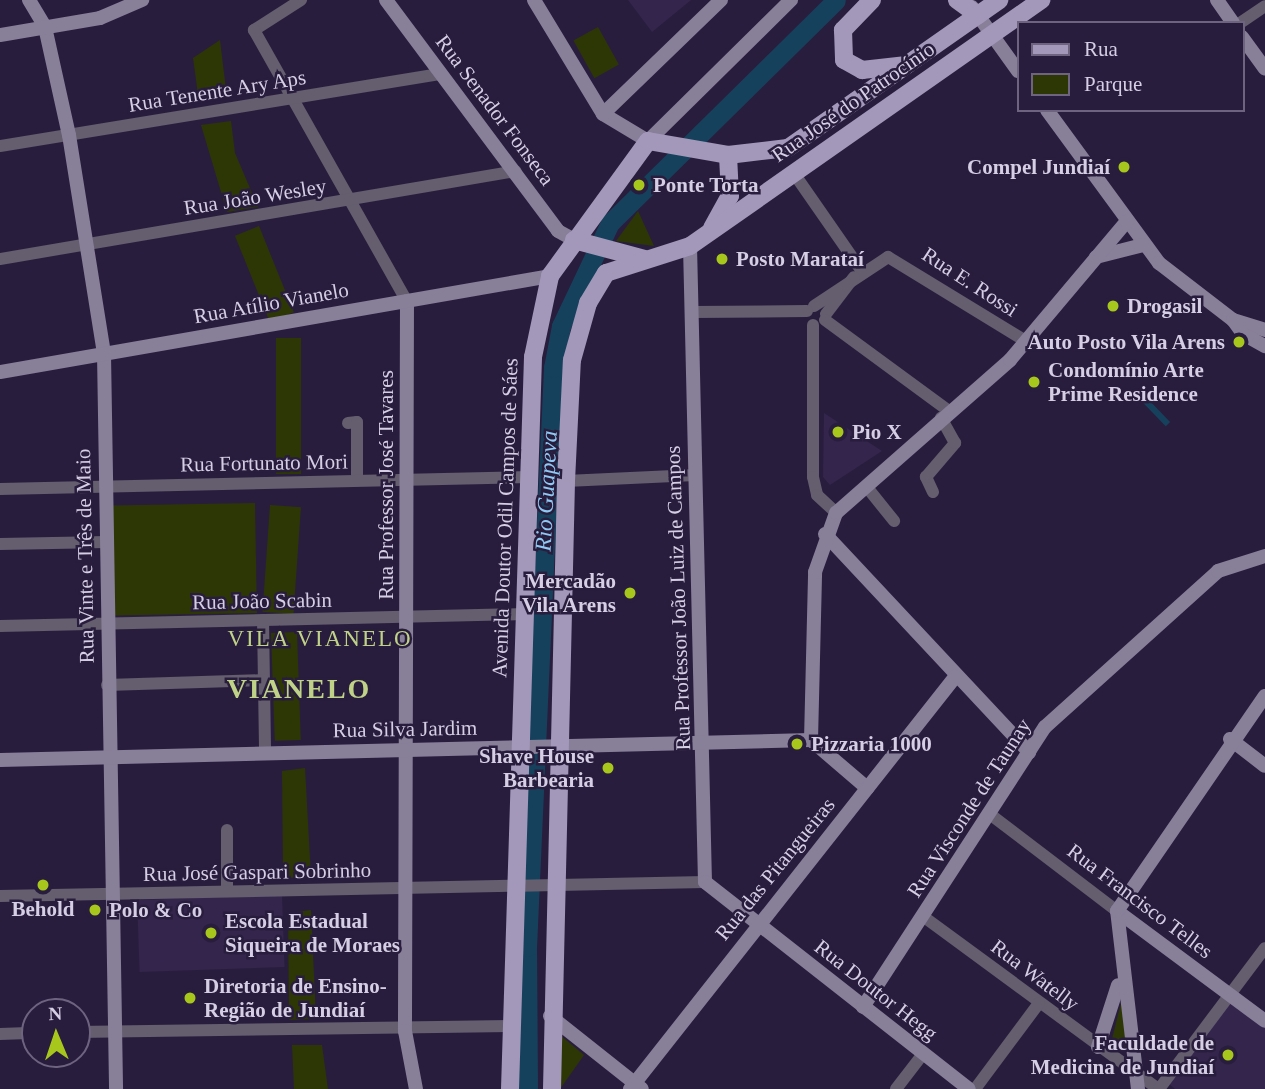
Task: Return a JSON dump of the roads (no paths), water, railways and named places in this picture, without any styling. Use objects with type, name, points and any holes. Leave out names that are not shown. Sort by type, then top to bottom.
[{"type":"main road","points":[[872,0],[843,30],[844,60],[872,71],[914,63]]},
{"type":"main road","points":[[957,0],[978,15]]},
{"type":"main road","name":"Rua José do Patrocínio","points":[[653,141],[727,155],[788,148],[914,63],[999,0]]},
{"type":"main road","points":[[1006,0],[1036,4]]},
{"type":"main road","name":"Rua José do Patrocínio","points":[[656,261],[706,236],[793,172],[1036,4]]},
{"type":"main road","name":"Avenida Doutor Odil Campos de Sáes","points":[[510,1089],[524,748],[524,614],[533,357],[550,276],[653,141]]},
{"type":"main road","points":[[706,236],[730,196],[727,155]]},
{"type":"main road","points":[[578,242],[609,253],[656,261]]},
{"type":"main road","points":[[552,1089],[549,888],[553,746],[572,360],[588,303],[606,273],[656,261]]},
{"type":"street","points":[[29,0],[46,27]]},
{"type":"street","points":[[0,35],[100,18],[142,0]]},
{"type":"street","points":[[301,0],[254,30],[290,98],[407,300]]},
{"type":"street","name":"Rua Senador Fonseca","points":[[386,0],[516,171],[558,231],[578,242]]},
{"type":"street","points":[[534,0],[603,114],[653,141]]},
{"type":"street","points":[[603,114],[721,0]]},
{"type":"street","name":"Avenida Doutor Odil Campos de Sáes","points":[[653,141],[791,0]]},
{"type":"street","points":[[967,0],[1016,68]]},
{"type":"street","points":[[1217,0],[1232,21]]},
{"type":"street","points":[[1243,21],[1265,6]]},
{"type":"street","name":"Rua Vinte e Três de Maio","points":[[46,27],[69,135],[104,354],[107,685],[116,1089]]},
{"type":"street","points":[[1244,40],[1265,69]]},
{"type":"street","name":"Rua Tenente Ary Aps","points":[[0,146],[441,74]]},
{"type":"street","points":[[1048,112],[1143,245],[1174,278],[1233,320],[1265,330]]},
{"type":"street","name":"Rua João Wesley","points":[[0,259],[516,171]]},
{"type":"street","points":[[793,172],[858,273],[821,320],[812,344],[813,477],[817,495],[836,513]]},
{"type":"street","points":[[867,788],[811,740],[815,572],[825,534],[836,513],[1027,342],[1126,221]]},
{"type":"street","points":[[1096,257],[1143,245]]},
{"type":"street","name":"Rua Professor João Luiz de Campos","points":[[690,246],[704,741],[705,882]]},
{"type":"street","name":"Rua E. Rossi","points":[[811,309],[877,260],[900,260],[1027,342]]},
{"type":"street","name":"Rua Atílio Vianelo","points":[[0,372],[550,276]]},
{"type":"street","name":"Rua Professor José Tavares","points":[[407,300],[405,1031],[416,1089]]},
{"type":"street","points":[[693,312],[811,309],[821,320],[945,415],[955,443],[926,477],[933,492]]},
{"type":"street","points":[[1233,320],[1242,334],[1265,346]]},
{"type":"street","points":[[812,344],[843,337]]},
{"type":"street","points":[[348,423],[357,422],[357,480]]},
{"type":"street","points":[[566,481],[695,475]]},
{"type":"street","name":"Rua Fortunato Mori","points":[[0,489],[529,477]]},
{"type":"street","points":[[866,486],[894,521]]},
{"type":"street","points":[[825,534],[955,677],[1029,752]]},
{"type":"street","points":[[0,544],[106,541]]},
{"type":"street","name":"Rua Visconde de Taunay","points":[[863,1007],[991,815],[1029,752],[1064,708],[1218,571],[1265,556]]},
{"type":"street","name":"Rua João Scabin","points":[[0,626],[524,614]]},
{"type":"street","points":[[263,620],[265,753]]},
{"type":"street","name":"Rua das Pitangueiras","points":[[636,1087],[757,923],[955,677]]},
{"type":"street","points":[[107,685],[264,680]]},
{"type":"street","points":[[1138,1089],[1120,970],[1117,911],[1230,739],[1265,696]]},
{"type":"street","points":[[1230,739],[1265,766]]},
{"type":"street","name":"Rua Silva Jardim","points":[[0,760],[811,740]]},
{"type":"street","name":"Rua Francisco Telles","points":[[991,815],[1265,1021]]},
{"type":"street","points":[[227,830],[227,891]]},
{"type":"street","points":[[549,888],[705,882],[757,923]]},
{"type":"street","name":"Rua José Gaspari Sobrinho","points":[[0,896],[113,892],[549,888]]},
{"type":"street","name":"Rua Watelly","points":[[924,917],[1158,1089]]},
{"type":"street","name":"Rua Doutor Hegg","points":[[757,923],[970,1089]]},
{"type":"street","points":[[1158,1089],[1265,948]]},
{"type":"street","points":[[1098,1046],[1115,1009],[1120,970]]},
{"type":"street","points":[[975,1089],[1040,1003]]},
{"type":"street","points":[[550,1016],[636,1087]]},
{"type":"street","points":[[91,1032],[405,1031],[512,1026]]},
{"type":"street","points":[[0,1034],[21,1033]]},
{"type":"street","points":[[896,1089],[923,1054]]},
{"type":"water","points":[[1143,394],[1170,422],[1166,426],[1139,398]]},
{"type":"waterway","name":"Rio Guapeva","points":[[528,1089],[527,947],[553,368],[561,326],[610,223],[836,0]]},
{"type":"place","name":"Compel Jundiaí","points":[[1124,167]]},
{"type":"place","name":"Ponte Torta","points":[[639,185]]},
{"type":"place","name":"Posto Marataí","points":[[722,259]]},
{"type":"place","name":"Drogasil","points":[[1113,306]]},
{"type":"place","name":"Auto Posto Vila Arens","points":[[1239,342]]},
{"type":"place","name":"Condomínio Arte Prime Residence","points":[[1034,382]]},
{"type":"place","name":"Pio X","points":[[838,432]]},
{"type":"place","name":"Mercadão Vila Arens","points":[[630,593]]},
{"type":"place","name":"Pizzaria 1000","points":[[797,744]]},
{"type":"place","name":"Shave House Barbearia","points":[[608,768]]},
{"type":"place","name":"Behold","points":[[43,885]]},
{"type":"place","name":"Polo & Co","points":[[95,910]]},
{"type":"place","name":"Escola Estadual Siqueira de Moraes","points":[[211,933]]},
{"type":"place","name":"Diretoria de Ensino- Região de Jundiaí","points":[[190,998]]},
{"type":"place","name":"Faculdade de Medicina de Jundiaí","points":[[1228,1055]]},
{"type":"district","name":"VILA VIANELO","points":[[320,639]]},
{"type":"district","name":"VIANELO","points":[[299,689]]}]
